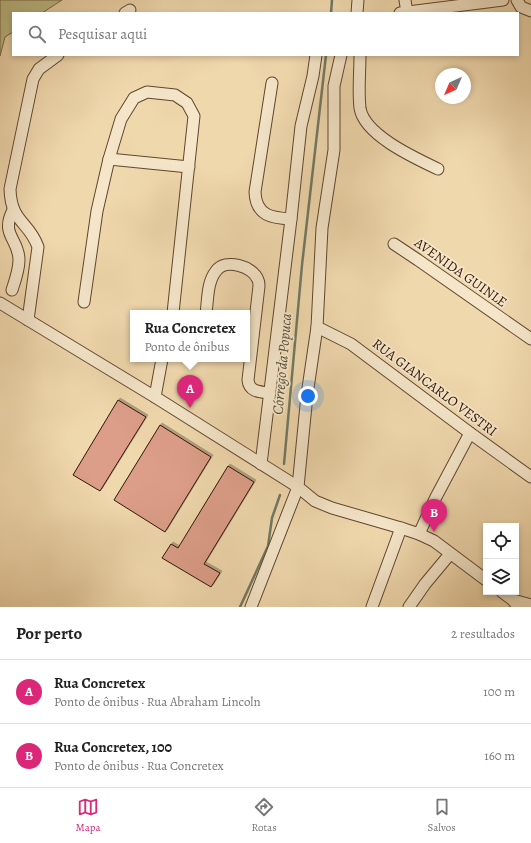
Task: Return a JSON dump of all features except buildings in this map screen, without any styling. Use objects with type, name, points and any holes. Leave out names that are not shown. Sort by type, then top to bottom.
[{"type":"street","points":[[357,12],[358,0]]},
{"type":"street","points":[[405,0],[405,12]]},
{"type":"street","points":[[413,12],[503,0]]},
{"type":"street","points":[[517,0],[521,7],[525,10],[531,11]]},
{"type":"street","points":[[28,320],[38,247],[35,238],[19,220],[13,210],[10,201],[10,190],[33,79],[39,69],[57,56]]},
{"type":"street","points":[[261,464],[301,126],[313,76],[316,56]]},
{"type":"street","points":[[251,607],[298,487],[307,395],[317,327],[322,228],[334,150],[334,86],[341,56]]},
{"type":"street","points":[[360,56],[360,109],[366,123],[374,132],[407,154],[438,170]]},
{"type":"street","points":[[272,83],[256,199],[258,206],[268,216],[274,218],[291,219]]},
{"type":"street","points":[[84,302],[97,211],[109,159],[121,119],[134,98],[147,92],[174,94],[187,103],[194,116],[173,310]]},
{"type":"street","points":[[109,159],[189,167]]},
{"type":"street","points":[[12,290],[19,260],[18,253],[8,230],[8,217],[13,210]]},
{"type":"street","name":"AVENIDA GUINLE","points":[[394,244],[531,339]]},
{"type":"street","points":[[206,310],[210,284],[216,270],[221,266],[227,264],[242,267],[248,269],[254,274],[258,280],[259,286],[248,385],[251,389],[256,391],[270,393]]},
{"type":"street","points":[[0,303],[155,397],[298,487],[315,501],[332,508],[419,534],[434,542],[483,578]]},
{"type":"street","name":"RUA GIANCARLO VESTRI","points":[[317,327],[351,344],[531,477]]},
{"type":"street","points":[[155,397],[161,362]]},
{"type":"street","points":[[419,534],[436,497],[470,433]]},
{"type":"street","points":[[372,607],[401,528]]},
{"type":"street","points":[[409,607],[413,599],[450,554]]},
{"type":"street","points":[[506,595],[516,604],[531,605]]},
{"type":"shaded area","points":[[0,0],[62,0],[44,12],[12,12],[12,33],[5,37],[0,56]]},
{"type":"waterway","points":[[331,12],[332,0]]},
{"type":"waterway","points":[[284,464],[302,265],[326,56]]},
{"type":"waterway","name":"Córrego da Popuca","points":[[240,607],[268,546],[272,518],[280,495]]},
{"type":"place","name":"Rua Concretex","points":[[190,408]]},
{"type":"place","name":"Rua Concretex, 100","points":[[434,532]]}]
